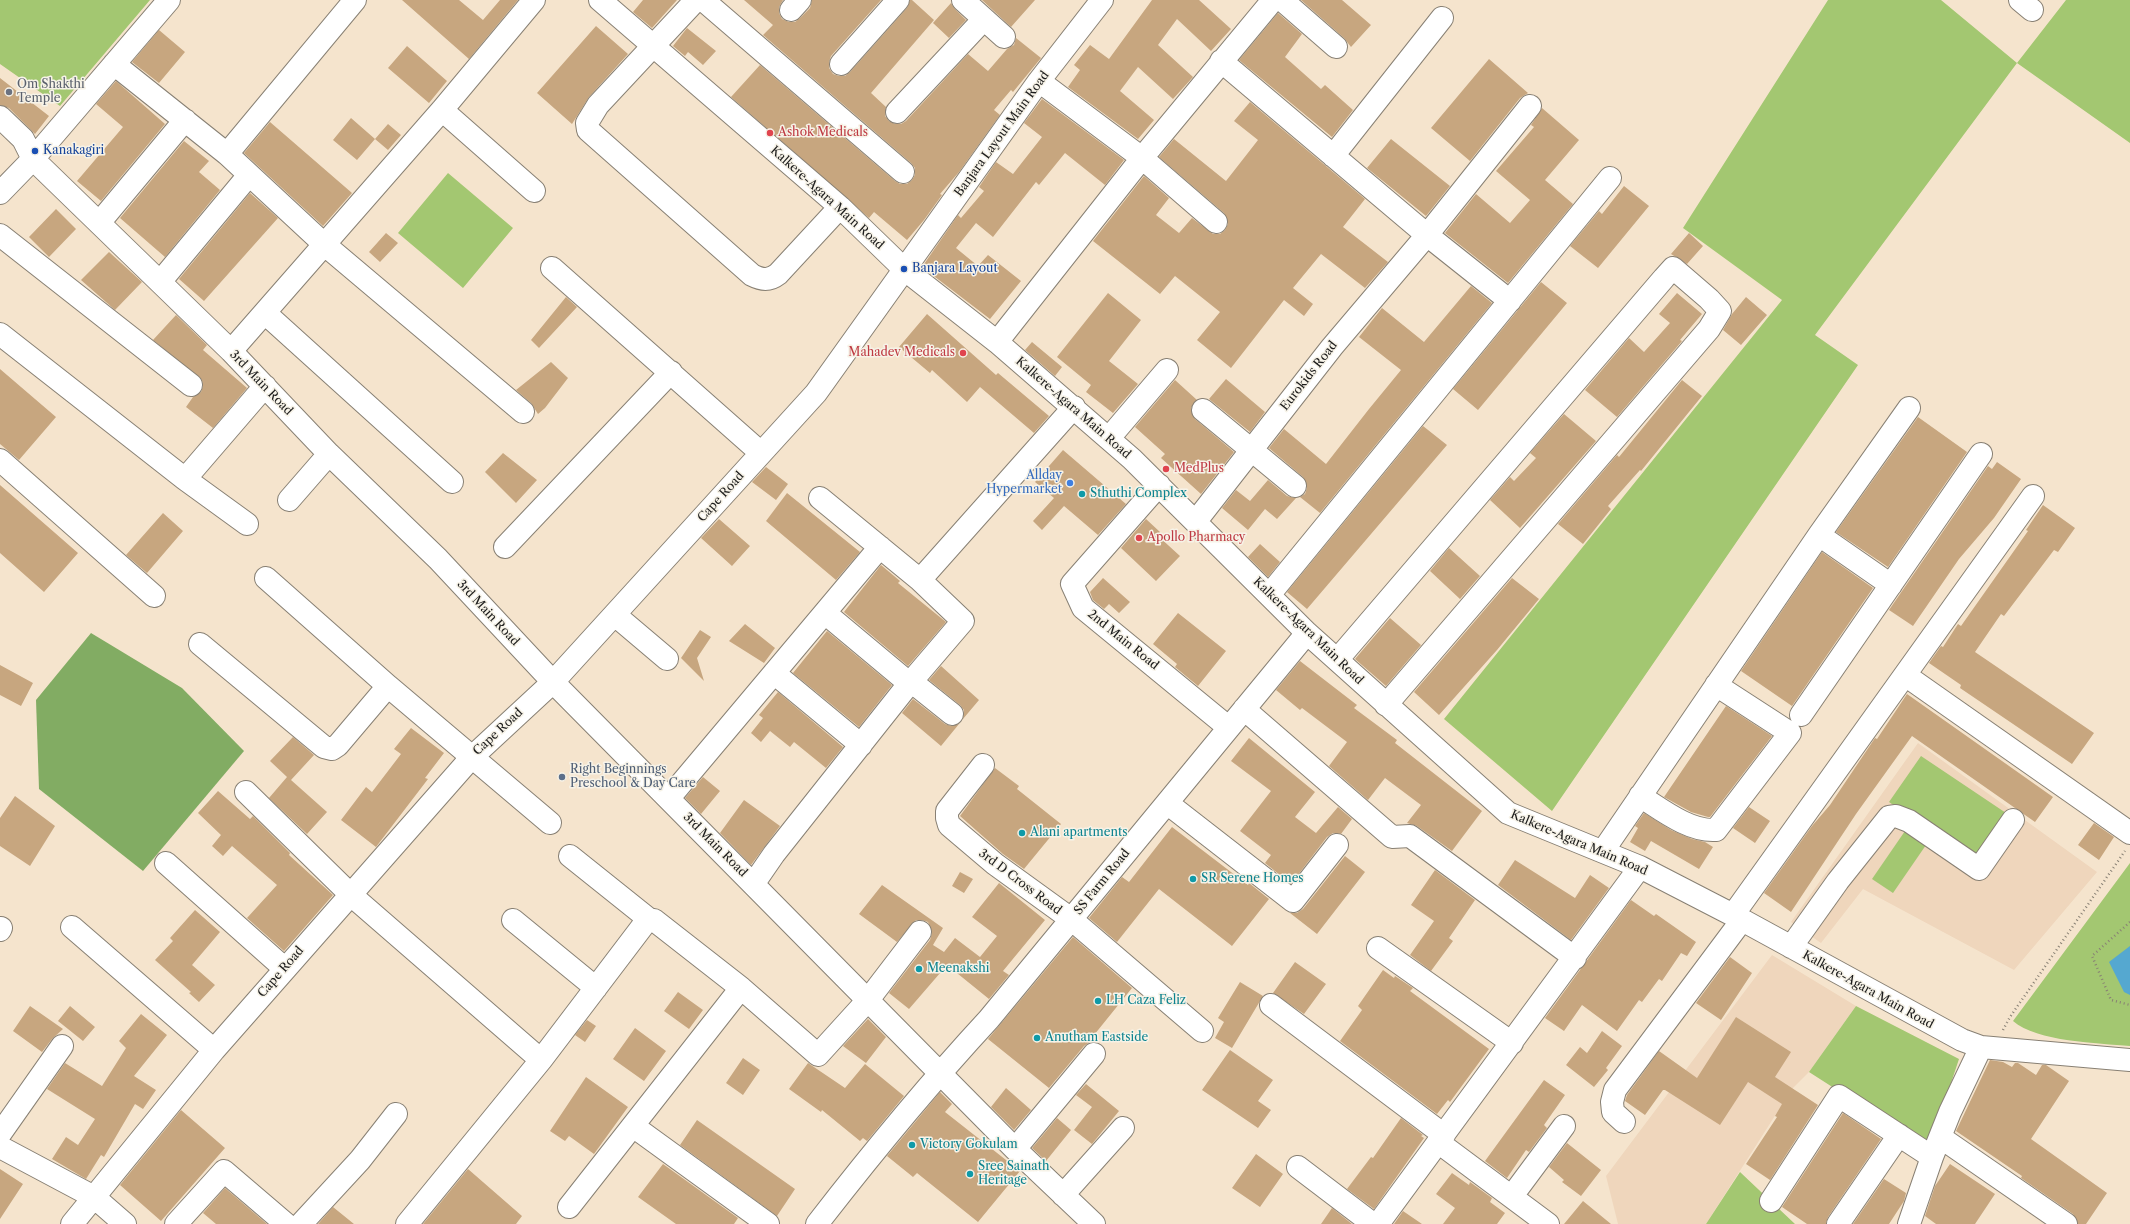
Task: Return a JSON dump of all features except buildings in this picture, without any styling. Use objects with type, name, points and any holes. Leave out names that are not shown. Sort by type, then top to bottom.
[{"type":"street","points":[[0,193],[33,159],[169,0]]},
{"type":"street","points":[[226,154],[355,0]]},
{"type":"street","points":[[231,351],[442,110],[534,0]]},
{"type":"street","name":"Kalkere-Agara Main Road","points":[[600,0],[840,207],[904,269],[997,342],[1109,438],[1196,521],[1307,633],[1508,813],[1640,867],[1738,917],[1950,1035],[1987,1048],[2130,1060]]},
{"type":"street","points":[[696,0],[655,46],[598,105],[587,123],[588,130],[752,275],[765,279],[771,279],[778,274],[840,207]]},
{"type":"street","points":[[703,0],[903,172]]},
{"type":"street","points":[[841,64],[898,0]]},
{"type":"street","points":[[963,0],[1004,37]]},
{"type":"street","name":"Banjara Layout Main Road","points":[[904,269],[1039,81],[1102,0]]},
{"type":"street","points":[[997,342],[1142,158],[1273,0]]},
{"type":"street","points":[[1282,0],[1336,47]]},
{"type":"street","points":[[1333,156],[1442,18]]},
{"type":"street","points":[[897,112],[984,20]]},
{"type":"street","points":[[1221,61],[1427,235],[1510,300]]},
{"type":"street","points":[[114,64],[226,154],[325,245],[523,412]]},
{"type":"street","points":[[1039,81],[1142,158],[1216,222]]},
{"type":"street","name":"Eurokids Road","points":[[1196,521],[1332,347],[1427,235],[1530,106]]},
{"type":"street","points":[[442,110],[534,191]]},
{"type":"street","points":[[0,117],[24,139],[33,159]]},
{"type":"street","points":[[98,222],[185,120]]},
{"type":"street","name":"3rd Main Road","points":[[33,159],[231,351],[329,454],[438,559],[553,682],[754,883],[1015,1149],[1094,1224]]},
{"type":"street","points":[[160,282],[249,175]]},
{"type":"street","points":[[1269,595],[1610,178]]},
{"type":"street","points":[[0,235],[191,385]]},
{"type":"street","points":[[552,268],[761,453]]},
{"type":"street","points":[[1337,660],[1673,268],[1709,299],[1720,311],[1708,329],[1386,704]]},
{"type":"street","name":"Cape Road","points":[[72,1224],[214,1050],[284,968],[351,895],[471,758],[553,682],[615,616],[816,393],[904,269]]},
{"type":"street","points":[[264,313],[452,482]]},
{"type":"street","points":[[0,334],[185,479],[247,524]]},
{"type":"street","points":[[1109,438],[1167,370]]},
{"type":"street","points":[[505,547],[671,372]]},
{"type":"street","points":[[185,479],[265,386]]},
{"type":"street","points":[[920,580],[1074,407]]},
{"type":"street","points":[[1603,851],[1908,408]]},
{"type":"street","points":[[1203,410],[1295,486]]},
{"type":"street","points":[[289,500],[329,454]]},
{"type":"street","points":[[1801,715],[1981,454]]},
{"type":"street","points":[[0,460],[154,596]]},
{"type":"street","name":"2nd Main Road","points":[[1158,486],[1072,584],[1084,608],[1228,727]]},
{"type":"street","points":[[1624,1122],[1613,1112],[1612,1102],[1615,1090],[1738,917],[1905,675],[2032,496]]},
{"type":"street","points":[[754,883],[774,854],[911,683],[963,621],[920,580],[820,498]]},
{"type":"street","points":[[1819,536],[1891,585]]},
{"type":"street","points":[[669,798],[880,547]]},
{"type":"street","points":[[266,578],[471,758],[550,823]]},
{"type":"street","points":[[825,613],[911,683],[952,714]]},
{"type":"street","points":[[615,616],[667,659]]},
{"type":"street","name":"SS Farm Road","points":[[817,1224],[871,1154],[940,1072],[989,1019],[1228,727],[1307,633]]},
{"type":"street","points":[[200,644],[324,747],[332,748],[338,745],[388,686]]},
{"type":"street","points":[[774,673],[861,745]]},
{"type":"street","points":[[1905,675],[2130,833]]},
{"type":"street","points":[[1640,796],[1670,816],[1706,831],[1716,830],[1790,733],[1716,685]]},
{"type":"street","points":[[1244,709],[1392,837],[1410,836],[1575,958]]},
{"type":"street","name":"3rd D Cross Road","points":[[983,765],[947,811],[947,818],[950,826],[995,864],[1071,919],[1202,1031]]},
{"type":"street","points":[[246,792],[351,895],[541,1060]]},
{"type":"street","points":[[1167,802],[1293,901],[1337,845]]},
{"type":"street","points":[[1791,947],[1838,881],[1889,817],[1896,816],[1909,821],[1979,869],[2013,820]]},
{"type":"street","points":[[570,856],[650,920],[654,920],[742,988],[818,1055],[868,1000],[920,932]]},
{"type":"street","points":[[166,863],[284,968]]},
{"type":"street","points":[[1378,1224],[1575,958],[1640,867]]},
{"type":"street","points":[[513,920],[596,988]]},
{"type":"street","points":[[407,1224],[541,1060],[650,920]]},
{"type":"street","points":[[72,927],[214,1050]]},
{"type":"street","points":[[1378,948],[1512,1043]]},
{"type":"street","points":[[569,1207],[742,988]]},
{"type":"street","points":[[1271,1004],[1512,1196],[1534,1220]]},
{"type":"street","points":[[0,1134],[62,1046]]},
{"type":"street","points":[[1912,1222],[1936,1147],[1987,1048]]},
{"type":"street","points":[[1015,1149],[1094,1054]]},
{"type":"street","points":[[1771,1201],[1839,1096],[1899,1135],[1936,1147],[2066,1224]]},
{"type":"street","points":[[301,1224],[360,1160],[396,1114]]},
{"type":"street","points":[[633,1126],[768,1224]]},
{"type":"street","points":[[1512,1196],[1564,1126]]},
{"type":"street","points":[[1063,1195],[1123,1128]]},
{"type":"street","points":[[1838,1224],[1899,1135]]},
{"type":"street","points":[[0,1147],[94,1197],[125,1224]]},
{"type":"street","points":[[1298,1167],[1373,1224]]},
{"type":"street","points":[[176,1224],[224,1171],[286,1224]]},
{"type":"path","points":[[1987,1048],[2130,844]]},
{"type":"path","points":[[2130,922],[2092,956],[2111,1000],[2130,1005]]},
{"type":"shaded area","points":[[1918,743],[2097,872],[2014,970],[1863,889],[1821,943],[1791,922]]},
{"type":"shaded area","points":[[1772,955],[1856,1006],[1809,1072],[1792,1089],[1706,1224],[1618,1224],[1606,1176]]},
{"type":"green space","points":[[0,0],[150,0],[60,106],[0,64]]},
{"type":"green space","points":[[1828,0],[1941,0],[2017,63],[1815,335],[1858,365],[1552,811],[1444,719],[1782,300],[1683,228]]},
{"type":"green space","points":[[2066,0],[2130,0],[2130,143],[2017,63]]},
{"type":"green space","points":[[448,173],[513,228],[463,288],[398,233]]},
{"type":"green space","points":[[91,633],[182,688],[244,751],[143,871],[39,789],[36,700]]},
{"type":"green space","points":[[1921,756],[2009,815],[1977,862],[1889,802]]},
{"type":"green space","points":[[1905,831],[1926,845],[1893,893],[1872,879]]},
{"type":"green space","points":[[2130,863],[2130,1046],[2052,1037],[2024,1028],[2013,1021]]},
{"type":"green space","points":[[1856,1006],[1959,1059],[1929,1149],[1809,1072]]},
{"type":"green space","points":[[1740,1172],[1795,1224],[1706,1224]]},
{"type":"water","points":[[2130,946],[2130,995],[2124,992],[2109,962]]},
{"type":"place","name":"Om Shakthi Temple","points":[[9,92]]},
{"type":"place","name":"Ashok Medicals","points":[[770,133]]},
{"type":"place","name":"Kanakagiri","points":[[35,151]]},
{"type":"place","name":"Banjara Layout","points":[[904,269]]},
{"type":"place","name":"Mahadev Medicals","points":[[963,353]]},
{"type":"place","name":"MedPlus","points":[[1166,469]]},
{"type":"place","name":"Allday Hypermarket","points":[[1070,483]]},
{"type":"place","name":"Sthuthi Complex","points":[[1082,494]]},
{"type":"place","name":"Apollo Pharmacy","points":[[1139,538]]},
{"type":"place","name":"Right Beginnings Preschool & Day Care","points":[[562,777]]},
{"type":"place","name":"Alani apartments","points":[[1022,833]]},
{"type":"place","name":"SR Serene Homes","points":[[1193,879]]},
{"type":"place","name":"Meenakshi","points":[[919,969]]},
{"type":"place","name":"LH Caza Feliz","points":[[1098,1001]]},
{"type":"place","name":"Anutham Eastside","points":[[1037,1038]]},
{"type":"place","name":"Victory Gokulam","points":[[912,1145]]},
{"type":"place","name":"Sree Sainath Heritage","points":[[970,1174]]}]
